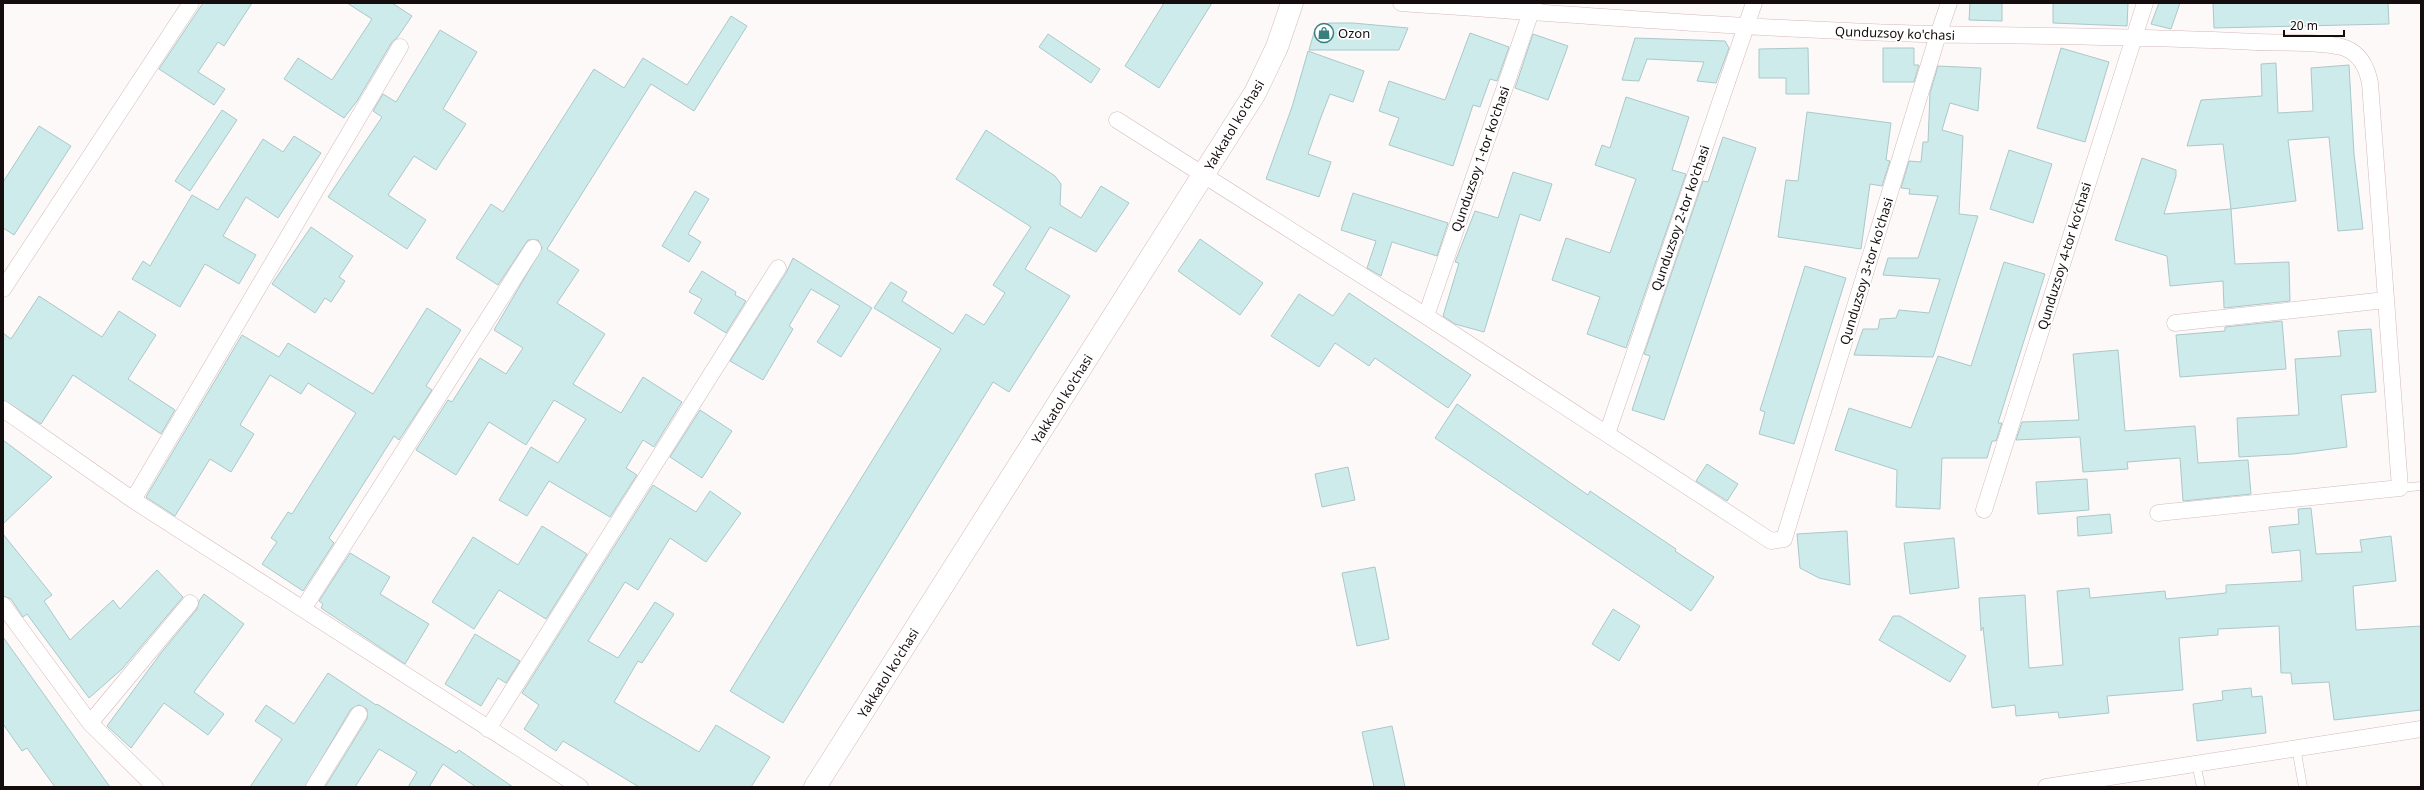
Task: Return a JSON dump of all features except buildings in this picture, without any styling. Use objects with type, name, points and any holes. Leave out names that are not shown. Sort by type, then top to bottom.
[{"type":"street","points":[[3,289],[191,3]]},
{"type":"street","name":"Yakkatol ko'chasi","points":[[815,787],[1255,93],[1277,47],[1292,3]]},
{"type":"street","name":"Qunduzsoy ko'chasi","points":[[1401,3],[1533,8],[1745,28],[1938,34],[2133,37],[2330,46],[2347,49],[2361,60],[2367,68],[2370,83],[2400,488]]},
{"type":"street","name":"Qunduzsoy 2-tor ko'chasi","points":[[1607,434],[1754,3]]},
{"type":"street","name":"Qunduzsoy 3-tor ko'chasi","points":[[1607,434],[1771,541],[1784,539],[1938,34],[1950,3]]},
{"type":"street","name":"Qunduzsoy 4-tor koʻchasi","points":[[1984,510],[2145,3]]},
{"type":"street","name":"Qunduzsoy 1-tor ko'chasi","points":[[1426,316],[1533,8]]},
{"type":"street","points":[[133,500],[400,47]]},
{"type":"street","points":[[1117,120],[1203,176],[1426,316],[1607,434]]},
{"type":"street","points":[[303,609],[533,248]]},
{"type":"street","points":[[488,729],[778,268]]},
{"type":"street","points":[[2175,323],[2386,300]]},
{"type":"street","points":[[3,409],[133,500],[580,787]]},
{"type":"street","points":[[2158,513],[2400,488]]},
{"type":"street","points":[[3,604],[90,723],[155,787]]},
{"type":"street","points":[[90,723],[190,604]]},
{"type":"street","points":[[314,787],[359,714]]},
{"type":"street","points":[[2046,787],[2296,747],[2421,729]]},
{"type":"lane","points":[[2400,488],[2421,486]]},
{"type":"lane","points":[[2296,747],[2303,787]]},
{"type":"lane","points":[[2196,763],[2201,787]]},
{"type":"place","name":"Ozon","points":[[1324,33]]}]
